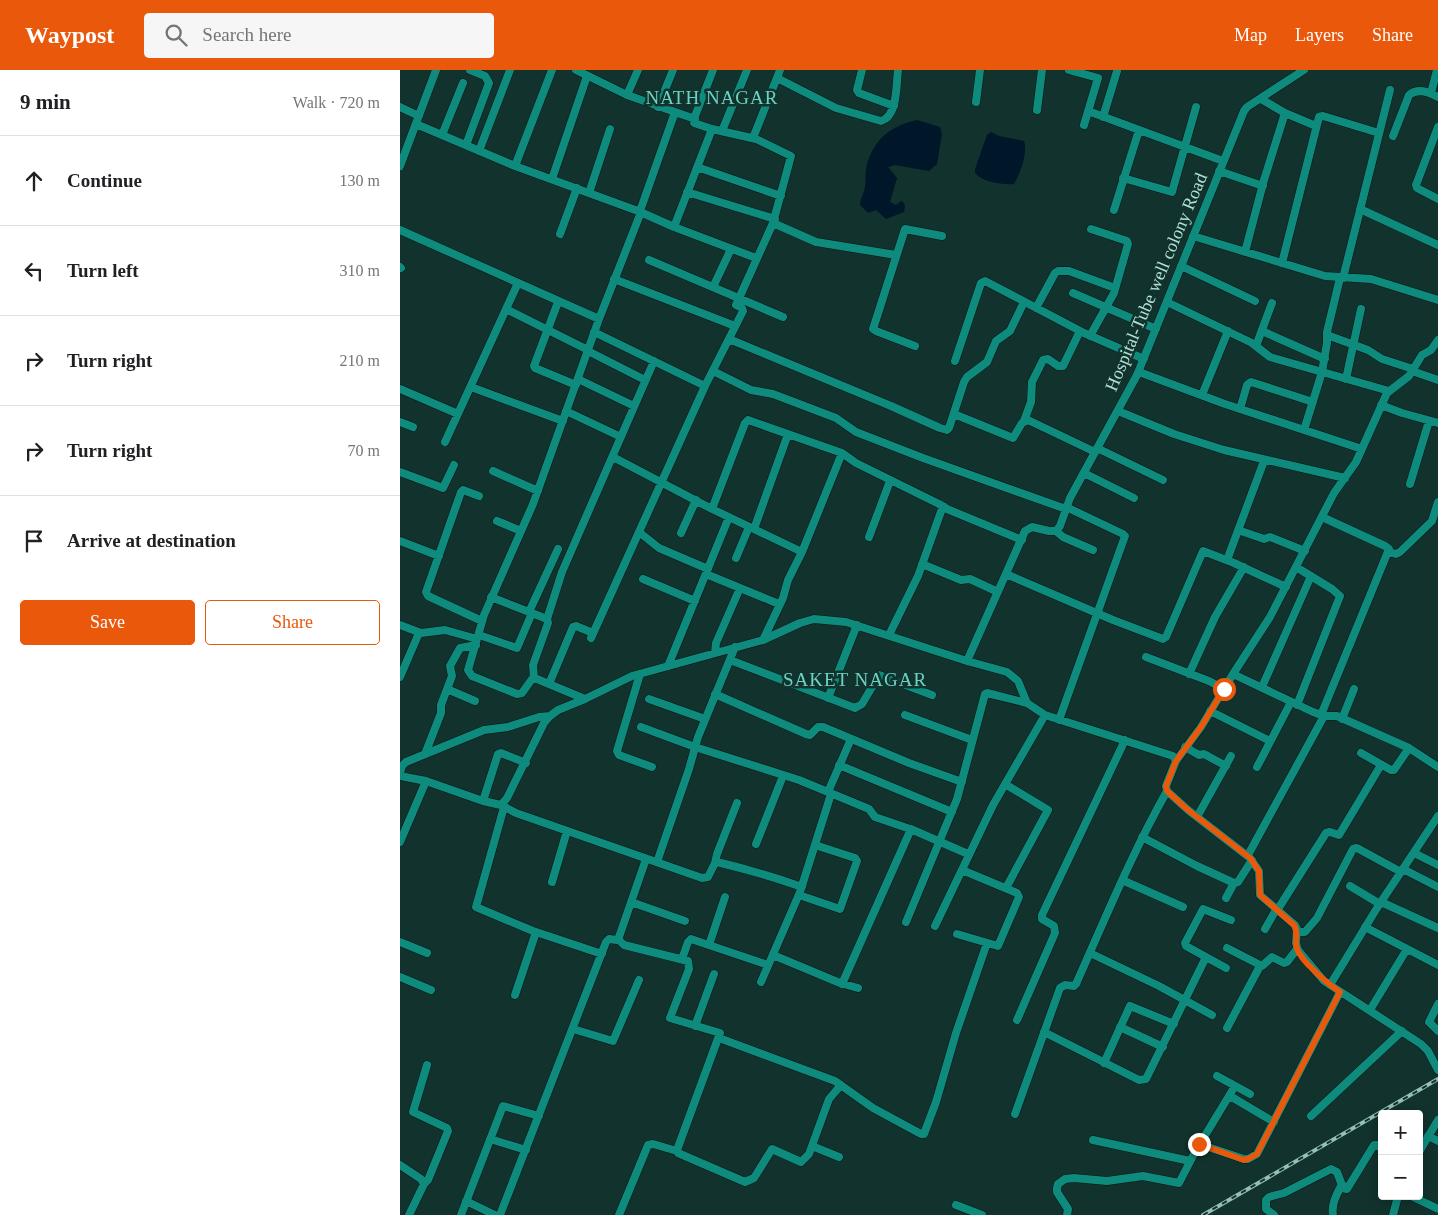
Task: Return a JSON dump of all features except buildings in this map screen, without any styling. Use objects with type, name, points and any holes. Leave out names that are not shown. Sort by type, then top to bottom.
[{"type":"street","points":[[400,166],[436,70]]},
{"type":"street","points":[[466,146],[489,83],[485,76],[472,70]]},
{"type":"street","points":[[479,151],[510,70]]},
{"type":"street","points":[[515,166],[552,70]]},
{"type":"street","points":[[576,70],[627,95],[694,119]]},
{"type":"street","points":[[627,95],[638,70]]},
{"type":"street","points":[[658,107],[673,70]]},
{"type":"street","points":[[550,684],[573,627],[576,626],[592,635],[705,386],[743,311],[742,308],[736,305],[774,221],[781,196],[791,156],[752,138],[722,132],[694,123],[713,70]]},
{"type":"street","points":[[722,132],[748,70]]},
{"type":"street","points":[[752,138],[780,70]]},
{"type":"street","points":[[862,70],[857,90],[859,93],[894,106]]},
{"type":"street","points":[[777,78],[836,108],[881,121],[890,115],[894,106],[898,70]]},
{"type":"street","points":[[976,102],[980,70]]},
{"type":"street","points":[[1037,110],[1042,70]]},
{"type":"street","points":[[1069,70],[1098,78],[1084,125]]},
{"type":"street","name":"Hospital-Tube well colony Road","points":[[1056,531],[1096,450],[1139,372],[1244,111],[1247,107],[1304,70]]},
{"type":"street","points":[[1393,136],[1409,95],[1412,92],[1421,91],[1434,95],[1437,70]]},
{"type":"street","points":[[1103,116],[1117,71]]},
{"type":"street","points":[[552,179],[587,76]]},
{"type":"street","points":[[442,135],[463,83]]},
{"type":"street","points":[[1304,430],[1322,372],[1328,343],[1327,335],[1390,90]]},
{"type":"street","points":[[1261,99],[1285,113],[1316,126]]},
{"type":"street","points":[[1123,178],[1172,192],[1196,107]]},
{"type":"street","points":[[400,108],[419,116]]},
{"type":"street","points":[[1088,111],[1223,161]]},
{"type":"street","points":[[534,679],[532,679],[522,693],[517,694],[472,676],[468,670],[482,621],[538,491],[594,332],[641,212],[674,112]]},
{"type":"street","points":[[1245,252],[1285,113]]},
{"type":"street","points":[[1282,263],[1319,117],[1323,116],[1379,133]]},
{"type":"street","points":[[416,124],[515,166],[641,212],[674,227],[756,258]]},
{"type":"street","points":[[1438,127],[1416,185],[1417,188],[1438,199]]},
{"type":"street","points":[[589,193],[610,129]]},
{"type":"street","points":[[674,227],[712,129]]},
{"type":"street","points":[[1114,210],[1138,130]]},
{"type":"street","points":[[697,167],[781,196]]},
{"type":"street","points":[[1219,171],[1263,186]]},
{"type":"street","points":[[560,234],[577,188]]},
{"type":"street","points":[[687,192],[774,221],[816,242],[896,255]]},
{"type":"street","points":[[1360,209],[1438,245]]},
{"type":"street","points":[[915,346],[873,329],[905,229],[942,236]]},
{"type":"street","points":[[1090,336],[1115,288],[1128,244],[1127,241],[1091,229]]},
{"type":"street","points":[[400,230],[599,319]]},
{"type":"street","points":[[1193,236],[1325,276],[1379,280],[1438,300]]},
{"type":"street","points":[[713,288],[731,248]]},
{"type":"street","points":[[650,260],[783,317]]},
{"type":"street","points":[[1181,266],[1255,301]]},
{"type":"street","points":[[1036,308],[1058,271],[1069,271],[1115,288]]},
{"type":"street","points":[[614,279],[735,326]]},
{"type":"street","points":[[955,361],[983,282],[1080,332],[1144,359]]},
{"type":"street","points":[[445,442],[518,283]]},
{"type":"street","points":[[1074,293],[1156,329]]},
{"type":"street","points":[[558,302],[535,363],[535,368],[577,382],[634,406]]},
{"type":"street","points":[[729,339],[947,430],[967,377],[987,362],[996,341],[1010,331],[1024,302]]},
{"type":"street","points":[[1167,302],[1256,346],[1270,357],[1389,391]]},
{"type":"street","points":[[1256,346],[1272,303]]},
{"type":"street","points":[[506,309],[646,380]]},
{"type":"street","points":[[1346,379],[1361,309]]},
{"type":"street","points":[[1262,331],[1325,359]]},
{"type":"street","points":[[594,332],[705,386]]},
{"type":"street","points":[[954,414],[1013,438],[1024,421],[1031,402],[1032,382],[1043,360],[1048,359],[1058,366],[1063,366],[1080,332]]},
{"type":"street","points":[[1202,395],[1228,332]]},
{"type":"street","points":[[1327,335],[1368,350],[1382,359],[1438,380]]},
{"type":"street","points":[[1015,1114],[1060,988],[1065,985],[1074,986],[1076,984],[1142,837],[1167,791],[1166,786],[1176,761],[1270,617],[1334,493],[1356,462],[1389,391],[1409,376],[1422,356],[1434,351],[1438,340]]},
{"type":"street","points":[[534,679],[532,666],[548,623],[547,619],[562,572],[654,361]]},
{"type":"street","points":[[712,372],[751,390],[773,394],[836,418],[856,432],[915,455],[1066,508],[1125,536],[1059,720]]},
{"type":"street","points":[[1139,372],[1240,409],[1362,449]]},
{"type":"street","points":[[1240,409],[1247,384],[1251,382],[1313,402]]},
{"type":"street","points":[[471,387],[563,421]]},
{"type":"street","points":[[400,389],[458,414]]},
{"type":"street","points":[[1381,405],[1438,423]]},
{"type":"street","points":[[566,411],[621,436]]},
{"type":"street","points":[[1118,411],[1201,444],[1264,461],[1345,478]]},
{"type":"street","points":[[712,509],[745,423],[748,420],[842,454],[890,481],[1022,540]]},
{"type":"street","points":[[1024,421],[1028,420],[1163,480]]},
{"type":"street","points":[[1410,484],[1429,421]]},
{"type":"street","points":[[400,422],[413,427]]},
{"type":"street","points":[[736,558],[752,528],[788,434]]},
{"type":"street","points":[[763,640],[842,454]]},
{"type":"street","points":[[613,457],[712,509],[802,552]]},
{"type":"street","points":[[1227,560],[1264,461]]},
{"type":"street","points":[[400,472],[443,488],[454,465]]},
{"type":"street","points":[[493,471],[538,491]]},
{"type":"street","points":[[1084,473],[1134,498]]},
{"type":"street","points":[[869,537],[890,481]]},
{"type":"street","points":[[479,496],[462,490],[426,594],[482,621]]},
{"type":"street","points":[[681,534],[696,500]]},
{"type":"street","points":[[1322,516],[1385,546],[1389,549],[1389,552],[1396,554],[1430,524],[1438,502]]},
{"type":"street","points":[[888,635],[922,564],[943,506]]},
{"type":"street","points":[[668,666],[729,517]]},
{"type":"street","points":[[497,521],[521,531]]},
{"type":"street","points":[[967,661],[1025,531],[1029,528],[1056,531],[1063,537],[1093,550]]},
{"type":"street","points":[[1238,530],[1264,539],[1270,537],[1305,551]]},
{"type":"street","points":[[639,532],[659,548],[740,588],[779,604]]},
{"type":"street","points":[[400,541],[439,556]]},
{"type":"street","points":[[400,626],[419,633],[445,630],[477,640],[517,648],[558,549]]},
{"type":"street","points":[[1006,574],[1161,639],[1165,639],[1204,551],[1286,587]]},
{"type":"street","points":[[1226,898],[1234,883],[1238,882],[1322,715],[1389,552]]},
{"type":"street","points":[[922,564],[961,580],[970,579],[998,592]]},
{"type":"street","points":[[1189,674],[1215,618],[1244,567]]},
{"type":"street","points":[[1257,767],[1270,741],[1294,703],[1340,596],[1332,588],[1296,567]]},
{"type":"street","points":[[1262,688],[1311,576]]},
{"type":"street","points":[[643,580],[695,601]]},
{"type":"street","points":[[715,653],[716,643],[740,588]]},
{"type":"street","points":[[491,598],[547,619]]},
{"type":"street","points":[[602,954],[536,932],[476,907],[502,806],[526,763],[544,723],[558,710],[632,676],[763,640],[800,623],[814,619],[857,625],[1007,672],[1018,681],[1027,703]]},
{"type":"street","points":[[828,698],[857,625]]},
{"type":"street","points":[[400,677],[419,633]]},
{"type":"street","points":[[425,754],[441,713],[441,704],[452,676],[450,666],[462,647],[477,640]]},
{"type":"street","points":[[657,862],[694,747],[735,647]]},
{"type":"street","points":[[1146,657],[1209,681],[1224,689]]},
{"type":"street","points":[[730,660],[857,708],[862,704],[879,675],[932,695]]},
{"type":"street","points":[[640,674],[617,751],[619,755],[652,766]]},
{"type":"street","points":[[1233,674],[1322,715],[1336,716],[1409,748],[1438,767]]},
{"type":"street","points":[[534,679],[585,699]]},
{"type":"street","points":[[447,688],[475,701]]},
{"type":"street","points":[[1342,719],[1354,689]]},
{"type":"street","points":[[906,922],[952,812],[962,782],[985,693],[1027,703],[1045,716],[1169,754],[1176,761]]},
{"type":"street","points":[[715,694],[806,734],[810,735],[820,727],[962,782]]},
{"type":"street","points":[[649,699],[705,719]]},
{"type":"street","points":[[1210,711],[1270,741]]},
{"type":"street","points":[[905,715],[972,740]]},
{"type":"street","points":[[550,716],[539,717],[508,727],[484,730],[404,764],[400,774],[426,781],[483,802],[502,806],[567,831],[706,878],[715,863],[737,804]]},
{"type":"street","points":[[935,926],[968,854],[1005,784],[1045,716]]},
{"type":"street","points":[[641,727],[694,747],[799,780],[869,809],[875,817],[911,829],[968,854]]},
{"type":"street","points":[[761,982],[800,891],[839,765],[850,739]]},
{"type":"street","points":[[1017,1020],[1055,933],[1054,926],[1042,918],[1042,914],[1125,740]]},
{"type":"street","points":[[1185,747],[1199,755],[1204,754],[1226,766]]},
{"type":"street","points":[[1361,753],[1381,765],[1394,770],[1409,748]]},
{"type":"street","points":[[483,802],[498,754],[526,763]]},
{"type":"street","points":[[1197,817],[1232,756]]},
{"type":"street","points":[[839,765],[952,812]]},
{"type":"street","points":[[1265,928],[1326,833],[1339,836],[1381,765]]},
{"type":"street","points":[[756,844],[783,776]]},
{"type":"street","points":[[400,842],[426,781]]},
{"type":"street","points":[[1005,784],[1048,810],[1006,888]]},
{"type":"street","points":[[1167,791],[1250,858],[1259,871],[1260,895],[1277,908],[1294,925],[1297,932],[1297,949],[1287,962],[1284,963],[1272,956],[1260,966],[1226,1028]]},
{"type":"street","points":[[1330,985],[1380,903],[1438,816]]},
{"type":"street","points":[[842,984],[911,829]]},
{"type":"street","points":[[552,882],[567,831]]},
{"type":"street","points":[[1142,837],[1234,883]]},
{"type":"street","points":[[715,863],[756,874],[769,875],[840,909],[857,861],[855,858],[815,844]]},
{"type":"street","points":[[1297,932],[1305,932],[1317,918],[1353,849],[1357,848],[1438,887]]},
{"type":"street","points":[[1414,853],[1438,865]]},
{"type":"street","points":[[618,939],[646,858]]},
{"type":"street","points":[[957,934],[996,946],[999,945],[1019,897],[1017,893],[962,870]]},
{"type":"street","points":[[1122,880],[1183,908]]},
{"type":"street","points":[[1350,886],[1380,903],[1438,928]]},
{"type":"street","points":[[709,945],[725,897]]},
{"type":"street","points":[[631,902],[685,921]]},
{"type":"street","points":[[1226,968],[1185,945],[1202,910],[1205,908],[1231,920]]},
{"type":"street","points":[[1366,927],[1438,965]]},
{"type":"street","points":[[515,995],[536,932]]},
{"type":"street","points":[[500,1215],[602,954],[608,940],[618,939]]},
{"type":"street","points":[[618,939],[624,945],[689,963],[689,969],[670,1018],[721,1034],[677,1151]]},
{"type":"street","points":[[682,960],[688,942],[691,939],[768,965]]},
{"type":"street","points":[[400,942],[427,953]]},
{"type":"street","points":[[719,1038],[842,1085],[877,1111],[924,1134],[987,943]]},
{"type":"street","points":[[1227,948],[1260,966]]},
{"type":"street","points":[[1297,949],[1322,979],[1421,1044],[1428,1051],[1438,1070]]},
{"type":"street","points":[[1370,1010],[1407,949]]},
{"type":"street","points":[[1090,953],[1151,982],[1212,1015]]},
{"type":"street","points":[[773,955],[842,984],[858,988]]},
{"type":"street","points":[[1044,1032],[1143,1081],[1146,1079],[1163,1047],[1206,957]]},
{"type":"street","points":[[695,1026],[714,974]]},
{"type":"street","points":[[400,977],[431,990]]},
{"type":"street","points":[[573,1029],[613,1041],[639,980]]},
{"type":"street","points":[[1199,1144],[1244,1160],[1258,1152],[1340,992]]},
{"type":"street","points":[[1438,1004],[1429,1022],[1438,1031]]},
{"type":"street","points":[[1104,1063],[1130,1006],[1174,1024]]},
{"type":"street","points":[[1120,1027],[1163,1047]]},
{"type":"street","points":[[1311,1116],[1402,1031]]},
{"type":"street","points":[[409,1215],[424,1184],[428,1180],[448,1131],[447,1128],[413,1112],[427,1065]]},
{"type":"street","points":[[1217,1076],[1250,1094]]},
{"type":"street","points":[[619,1215],[648,1145],[653,1144],[677,1151],[745,1182],[754,1178],[772,1149],[801,1162],[807,1157],[812,1146],[829,1099],[842,1085]]},
{"type":"street","points":[[1067,1215],[1068,1210],[1057,1192],[1058,1184],[1065,1179],[1107,1181],[1143,1176],[1178,1183],[1181,1181],[1199,1144],[1235,1086]]},
{"type":"street","points":[[1230,1096],[1274,1122]]},
{"type":"street","points":[[461,1215],[503,1106],[539,1116]]},
{"type":"street","points":[[1423,1145],[1438,1120]]},
{"type":"street","points":[[1428,1136],[1438,1141]]},
{"type":"street","points":[[490,1139],[526,1150]]},
{"type":"street","points":[[1093,1140],[1190,1161]]},
{"type":"street","points":[[1274,1215],[1266,1209],[1266,1200],[1284,1193],[1327,1170],[1331,1169],[1337,1172],[1344,1189],[1347,1189],[1374,1145],[1378,1145]]},
{"type":"street","points":[[812,1146],[839,1157]]},
{"type":"street","points":[[400,1165],[421,1179],[424,1184]]},
{"type":"street","points":[[1333,1215],[1334,1203],[1342,1184]]},
{"type":"street","points":[[1393,1215],[1397,1200]]},
{"type":"street","points":[[1419,1200],[1438,1209]]},
{"type":"street","points":[[466,1201],[495,1215]]},
{"type":"street","points":[[956,1205],[982,1215]]},
{"type":"water","points":[[917,120],[940,127],[942,134],[937,164],[929,171],[895,165],[888,167],[897,178],[890,202],[896,205],[901,201],[903,202],[905,206],[904,212],[886,219],[876,210],[868,213],[860,203],[865,187],[866,169],[870,155],[885,134],[899,126]]},
{"type":"water","points":[[991,132],[999,136],[1024,141],[1024,157],[1014,184],[1004,184],[982,179],[975,173],[987,135]]},
{"type":"railway","points":[[1203,1215],[1438,1079]]},
{"type":"district","name":"NATH NAGAR","points":[[712,97]]},
{"type":"district","name":"SAKET NAGAR","points":[[855,679]]},
{"type":"route","points":[[1199,1144],[1244,1160],[1257,1154],[1340,992],[1324,981],[1298,950],[1296,947],[1297,929],[1294,925],[1280,910],[1260,895],[1259,871],[1250,858],[1188,810],[1167,791],[1166,786],[1176,761],[1201,727],[1224,689]]}]
